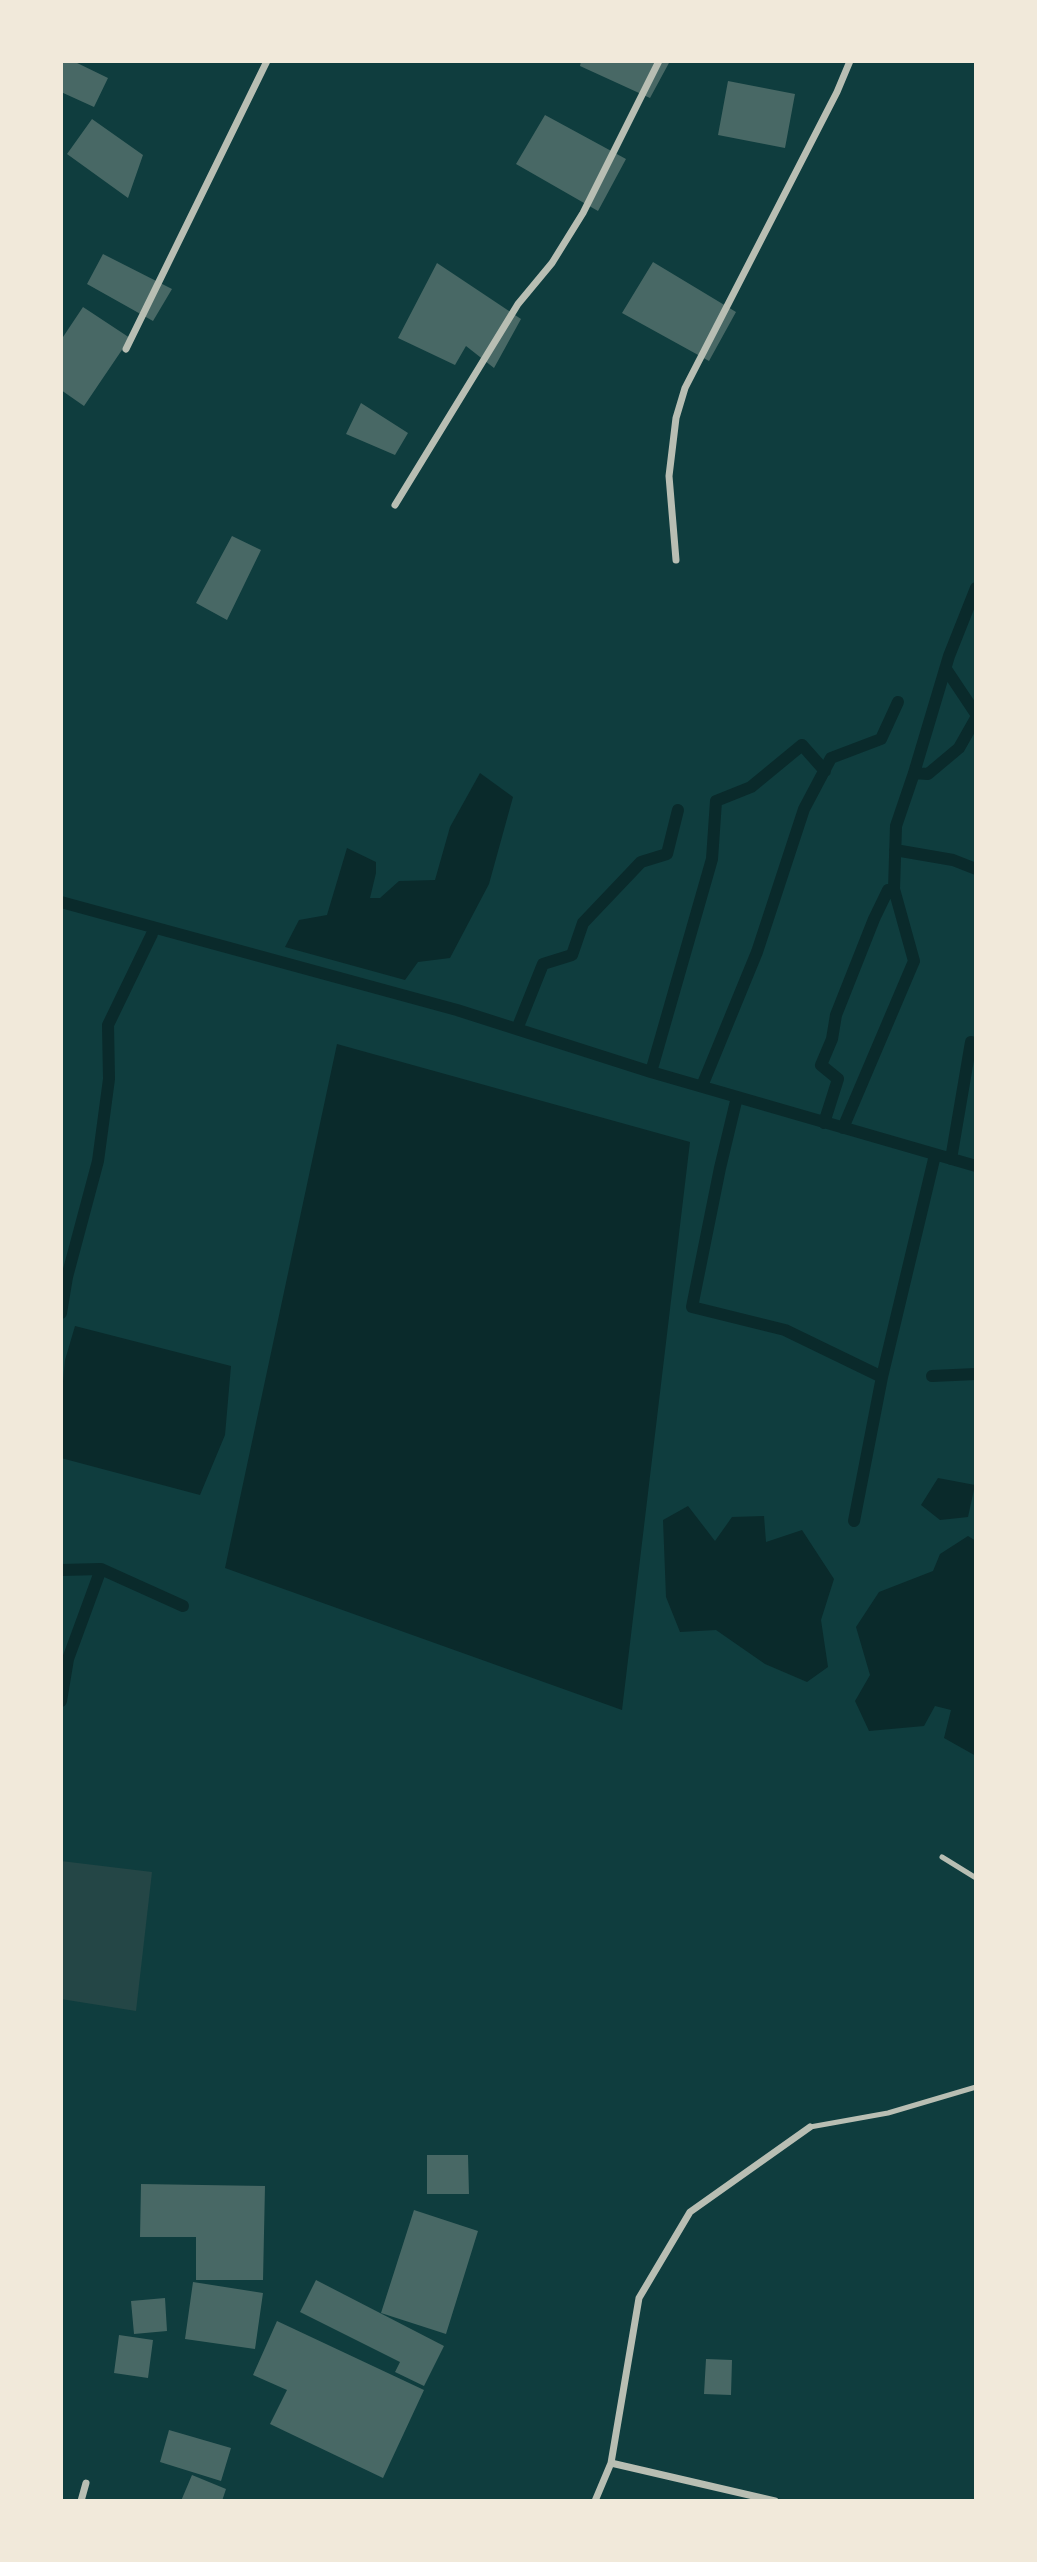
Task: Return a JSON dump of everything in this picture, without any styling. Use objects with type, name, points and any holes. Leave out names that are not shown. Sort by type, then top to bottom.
[{"type":"street","points":[[126,349],[267,61]]},
{"type":"street","points":[[395,505],[518,304],[552,263],[583,213],[659,61]]},
{"type":"street","points":[[676,560],[669,476],[676,418],[685,388],[837,92],[850,61]]},
{"type":"street","points":[[595,2501],[611,2463],[639,2298],[690,2212],[810,2127]]},
{"type":"street","points":[[611,2463],[775,2501]]},
{"type":"street","points":[[81,2501],[86,2483]]},
{"type":"lane","points":[[942,1857],[976,1878]]},
{"type":"lane","points":[[810,2127],[888,2113],[976,2087]]},
{"type":"shaded area","points":[[480,773],[513,797],[489,884],[450,958],[418,962],[405,980],[285,947],[299,920],[327,915],[347,848],[376,862],[370,898],[380,898],[399,881],[435,880],[450,827]]},
{"type":"shaded area","points":[[337,1044],[690,1142],[622,1710],[225,1568]]},
{"type":"shaded area","points":[[75,1326],[231,1366],[225,1435],[200,1495],[61,1458],[61,1403],[65,1360]]},
{"type":"shaded area","points":[[938,1478],[975,1485],[968,1517],[940,1520],[921,1505]]},
{"type":"shaded area","points":[[688,1506],[715,1541],[732,1517],[764,1516],[766,1542],[802,1530],[834,1579],[821,1620],[828,1667],[807,1682],[765,1664],[716,1630],[680,1632],[666,1597],[663,1520]]},
{"type":"shaded area","points":[[968,1536],[976,1541],[976,1756],[944,1738],[951,1710],[935,1706],[924,1726],[869,1731],[855,1701],[870,1675],[856,1627],[879,1592],[933,1571],[940,1554]]},
{"type":"shaded area","points":[[61,1861],[152,1872],[136,2011],[61,1999]]},
{"type":"building","points":[[64,61],[73,61],[108,78],[94,107],[61,92],[61,67]]},
{"type":"building","points":[[581,61],[670,61],[650,98],[580,66]]},
{"type":"building","points":[[728,81],[795,94],[785,148],[718,135]]},
{"type":"building","points":[[545,115],[626,159],[598,211],[516,164]]},
{"type":"building","points":[[92,119],[143,155],[128,198],[67,154]]},
{"type":"building","points":[[103,254],[172,289],[153,321],[87,284]]},
{"type":"building","points":[[653,262],[736,312],[709,361],[622,313]]},
{"type":"building","points":[[437,263],[521,319],[494,368],[466,346],[455,365],[398,338]]},
{"type":"building","points":[[83,307],[130,338],[84,406],[61,390],[61,340]]},
{"type":"building","points":[[361,403],[408,433],[395,455],[346,434]]},
{"type":"building","points":[[232,536],[261,550],[227,620],[196,603]]},
{"type":"building","points":[[427,2155],[468,2155],[469,2194],[427,2194]]},
{"type":"building","points":[[141,2184],[265,2186],[263,2280],[196,2280],[196,2237],[140,2237]]},
{"type":"building","points":[[414,2210],[478,2231],[446,2334],[381,2313]]},
{"type":"building","points":[[316,2280],[444,2346],[424,2386],[395,2372],[400,2362],[300,2312]]},
{"type":"building","points":[[193,2282],[263,2293],[255,2349],[185,2339]]},
{"type":"building","points":[[165,2298],[167,2331],[134,2334],[131,2301]]},
{"type":"building","points":[[277,2321],[424,2390],[383,2478],[270,2424],[287,2390],[253,2375]]},
{"type":"building","points":[[119,2335],[153,2340],[148,2378],[114,2373]]},
{"type":"building","points":[[706,2359],[732,2360],[731,2395],[704,2394]]},
{"type":"building","points":[[169,2430],[231,2448],[221,2481],[160,2462]]},
{"type":"building","points":[[192,2475],[226,2489],[222,2501],[181,2501]]},
{"type":"waterway","points":[[843,1128],[914,961],[894,889],[896,826],[949,656],[976,588]]},
{"type":"waterway","points":[[946,669],[976,714]]},
{"type":"waterway","points":[[702,1086],[757,952],[804,809],[831,758],[881,739],[898,702]]},
{"type":"waterway","points":[[914,773],[928,774],[959,748],[976,718]]},
{"type":"waterway","points":[[651,1072],[712,859],[716,801],[751,787],[802,745],[825,771]]},
{"type":"waterway","points":[[517,1029],[543,964],[572,955],[583,923],[641,862],[667,854],[678,810]]},
{"type":"waterway","points":[[895,850],[953,860],[976,869]]},
{"type":"waterway","points":[[824,1123],[838,1079],[821,1065],[832,1039],[836,1015],[888,890]]},
{"type":"waterway","points":[[61,902],[457,1010],[651,1072],[976,1166]]},
{"type":"waterway","points":[[61,1313],[67,1277],[98,1161],[109,1079],[108,1025],[152,934]]},
{"type":"waterway","points":[[951,1159],[971,1042]]},
{"type":"waterway","points":[[737,1097],[692,1307],[785,1330],[882,1377]]},
{"type":"waterway","points":[[854,1521],[882,1377],[935,1155]]},
{"type":"waterway","points":[[932,1376],[976,1374]]},
{"type":"waterway","points":[[61,1570],[101,1569],[183,1606]]},
{"type":"waterway","points":[[61,1701],[68,1659],[101,1569]]}]
